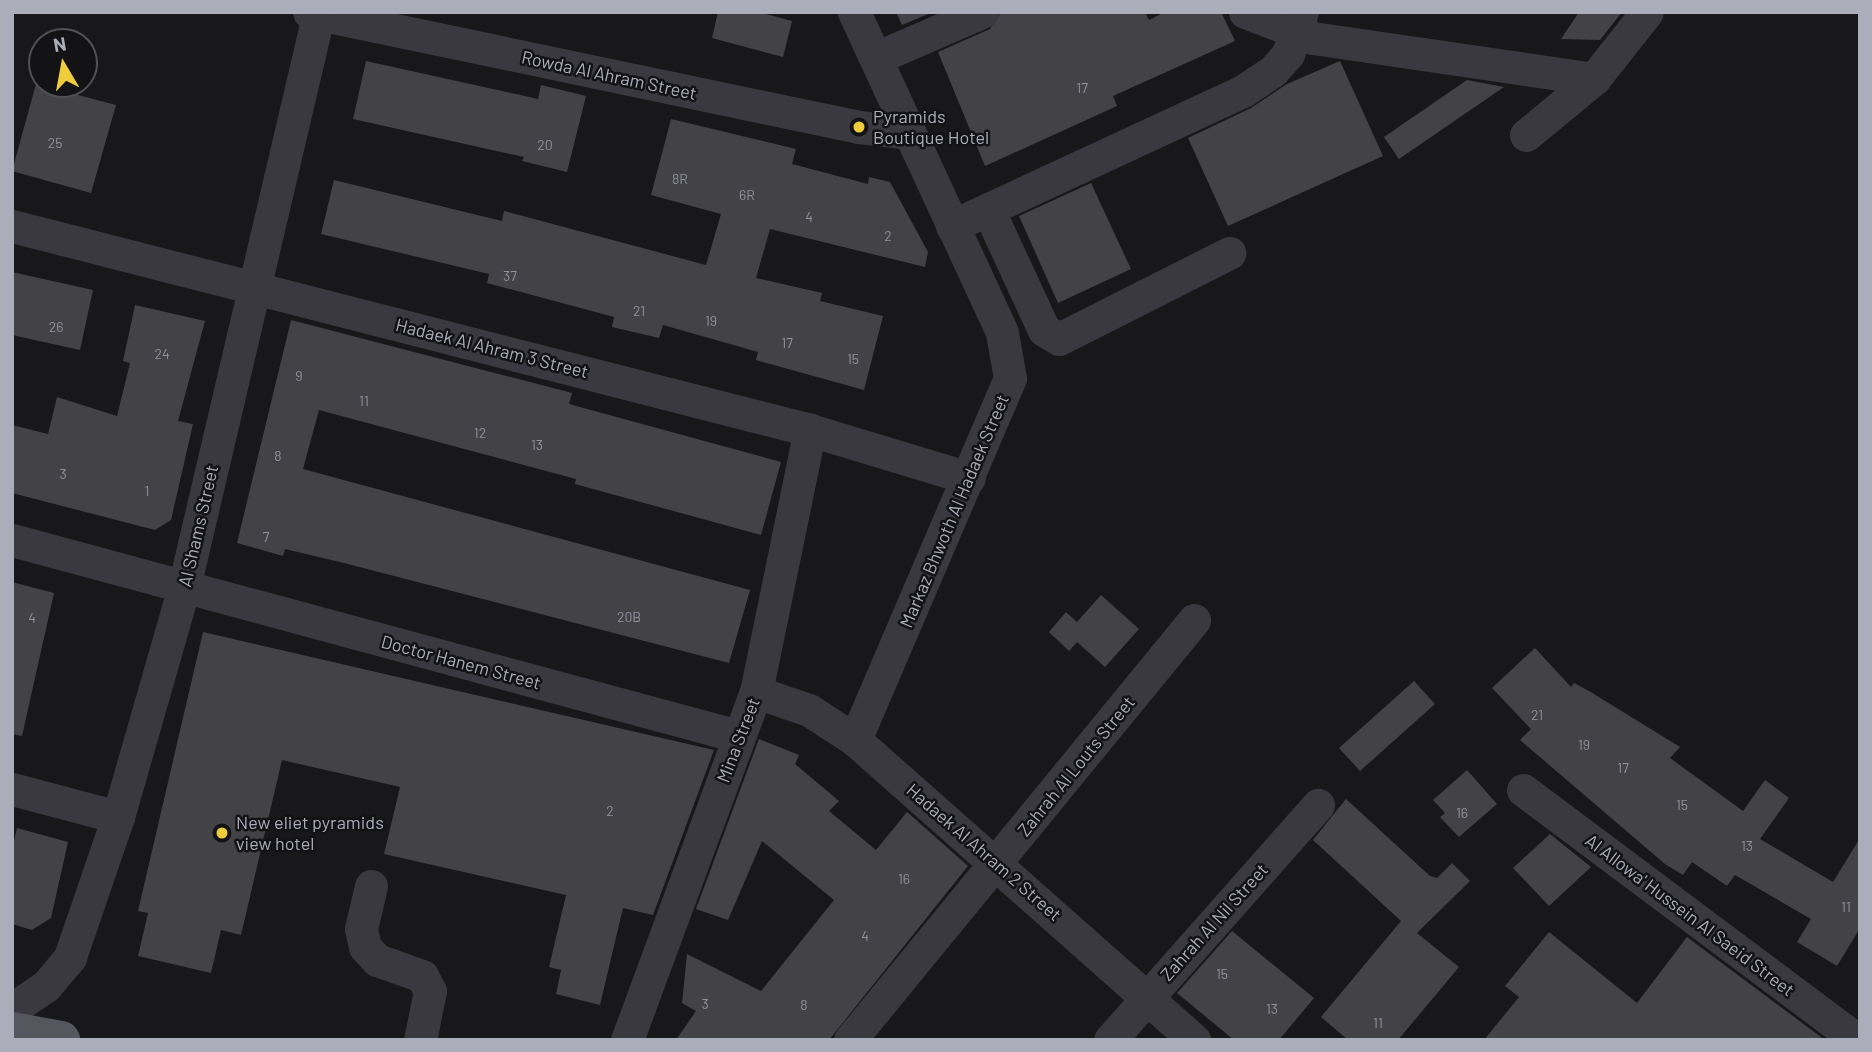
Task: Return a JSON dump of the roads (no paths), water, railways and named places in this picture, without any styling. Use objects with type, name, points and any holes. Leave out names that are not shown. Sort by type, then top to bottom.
[{"type":"main road","points":[[12,1031],[61,1040]]},
{"type":"street","name":"Markaz Bhwoth Al Hadaek Street","points":[[854,12],[878,57],[1009,352],[1010,379],[855,740]]},
{"type":"street","points":[[878,57],[982,12]]},
{"type":"street","points":[[1245,12],[1594,79]]},
{"type":"street","points":[[1526,135],[1594,79],[1647,12]]},
{"type":"street","name":"Rowda Al Ahram Street","points":[[316,13],[859,127],[911,133]]},
{"type":"street","name":"Al Shams Street","points":[[12,1009],[46,986],[70,957],[85,924],[118,817],[184,587],[316,13]]},
{"type":"street","points":[[952,226],[1243,91],[1273,71],[1299,23]]},
{"type":"street","points":[[988,209],[1044,330],[1059,339],[1229,253]]},
{"type":"street","name":"Hadaek Al Ahram 3 Street","points":[[12,226],[810,430],[969,478]]},
{"type":"street","name":"Mina Street","points":[[627,1040],[756,692],[810,430]]},
{"type":"street","name":"Doctor Hanem Street","points":[[12,540],[738,736]]},
{"type":"street","name":"Zahrah Al Louts Street","points":[[850,1040],[998,863],[1194,620]]},
{"type":"street","name":"Hadaek Al Ahram 2 Street","points":[[756,692],[809,710],[855,740],[998,863],[1194,1040]]},
{"type":"street","points":[[12,789],[118,817]]},
{"type":"street","name":"Al Allowa' Hussein Al Saeid Street","points":[[1523,790],[1857,1040]]},
{"type":"street","name":"Zahrah Al Nil Street","points":[[1110,1040],[1318,805]]},
{"type":"street","points":[[371,886],[361,929],[365,947],[377,960],[422,976],[430,991],[419,1040]]},
{"type":"place","name":"Pyramids Boutique Hotel","points":[[859,127]]},
{"type":"place","name":"New eliet pyramids view hotel","points":[[222,833]]}]
